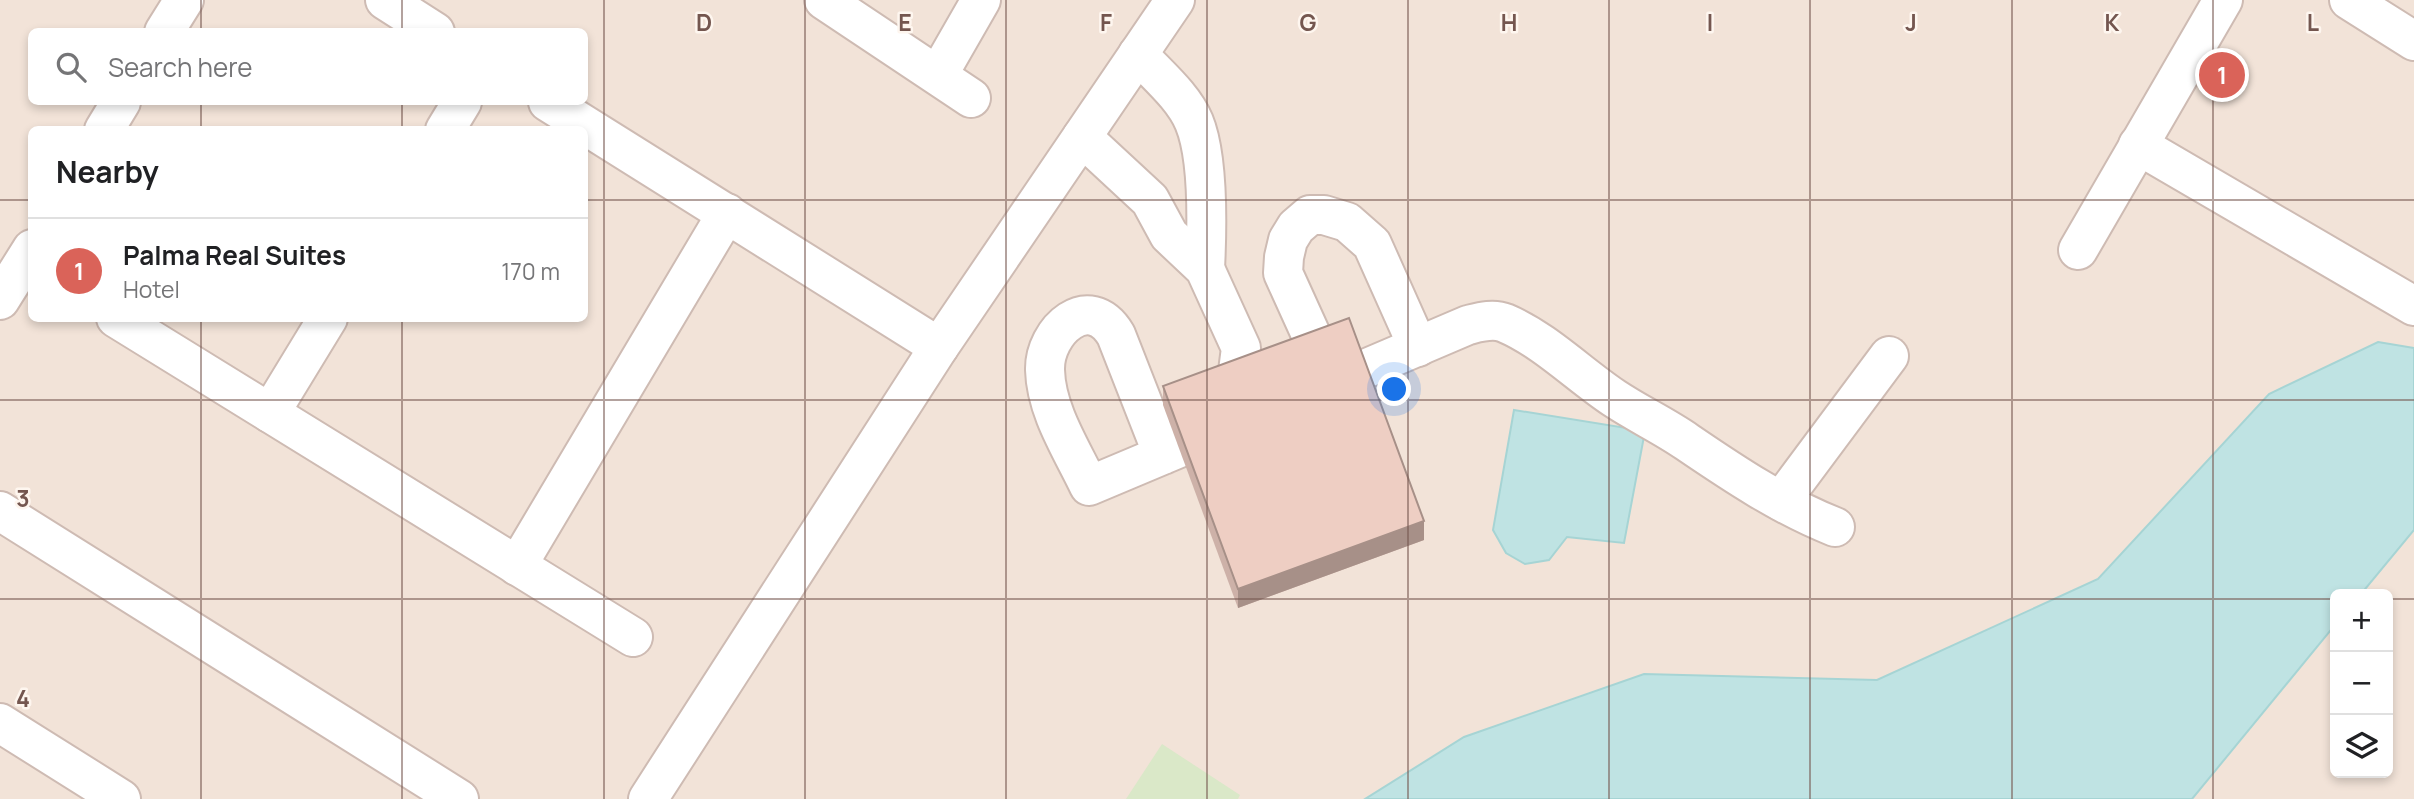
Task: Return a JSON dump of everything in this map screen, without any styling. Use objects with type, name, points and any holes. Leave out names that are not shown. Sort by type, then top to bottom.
[{"type":"street","points":[[166,28],[184,0]]},
{"type":"street","points":[[385,0],[429,28]]},
{"type":"street","points":[[824,0],[971,98]]},
{"type":"street","points":[[938,75],[981,0]]},
{"type":"street","points":[[648,799],[939,347],[1175,0]]},
{"type":"street","points":[[2078,250],[2223,0]]},
{"type":"street","points":[[2349,0],[2414,41]]},
{"type":"street","points":[[1138,54],[1176,94],[1194,121],[1201,150],[1207,220],[1205,269]]},
{"type":"street","points":[[106,126],[119,105]]},
{"type":"street","points":[[447,126],[460,105]]},
{"type":"street","points":[[553,105],[587,126]]},
{"type":"street","points":[[588,127],[939,347]]},
{"type":"street","points":[[1082,136],[1150,200],[1169,236],[1205,269],[1241,348],[1295,389]]},
{"type":"street","points":[[2138,145],[2414,306]]},
{"type":"street","points":[[1150,200],[1180,183],[1203,182]]},
{"type":"street","points":[[517,566],[727,213]]},
{"type":"street","points":[[1295,389],[1283,273],[1284,257],[1288,240],[1296,227],[1310,215],[1324,215],[1347,222],[1372,244],[1418,347]]},
{"type":"street","points":[[0,300],[28,260]]},
{"type":"street","points":[[1163,455],[1231,426],[1295,389],[1418,347],[1468,325],[1487,321],[1502,322],[1527,335],[1614,397],[1781,501],[1809,517],[1835,527]]},
{"type":"street","points":[[122,322],[633,637]]},
{"type":"street","points":[[270,413],[326,322]]},
{"type":"street","points":[[1231,426],[1241,348]]},
{"type":"street","points":[[1781,501],[1889,356]]},
{"type":"street","points":[[0,511],[459,799]]},
{"type":"street","points":[[0,723],[121,799]]},
{"type":"shaded area","points":[[0,0],[2414,0],[2414,799],[0,799]]},
{"type":"green space","points":[[1162,744],[1240,795],[1238,799],[1126,799]]},
{"type":"water","points":[[2378,342],[2414,348],[2414,530],[2365,589],[2330,589],[2330,631],[2192,799],[1365,799],[1464,737],[1644,674],[1877,680],[2098,579],[2269,394]]},
{"type":"water","points":[[1514,410],[1645,431],[1624,543],[1567,537],[1549,560],[1525,564],[1506,553],[1493,530]]},
{"type":"building","points":[[1349,318],[1424,521],[1238,589],[1163,386]]},
{"type":"place","name":"Palma Real Suites","points":[[2222,75]]}]
